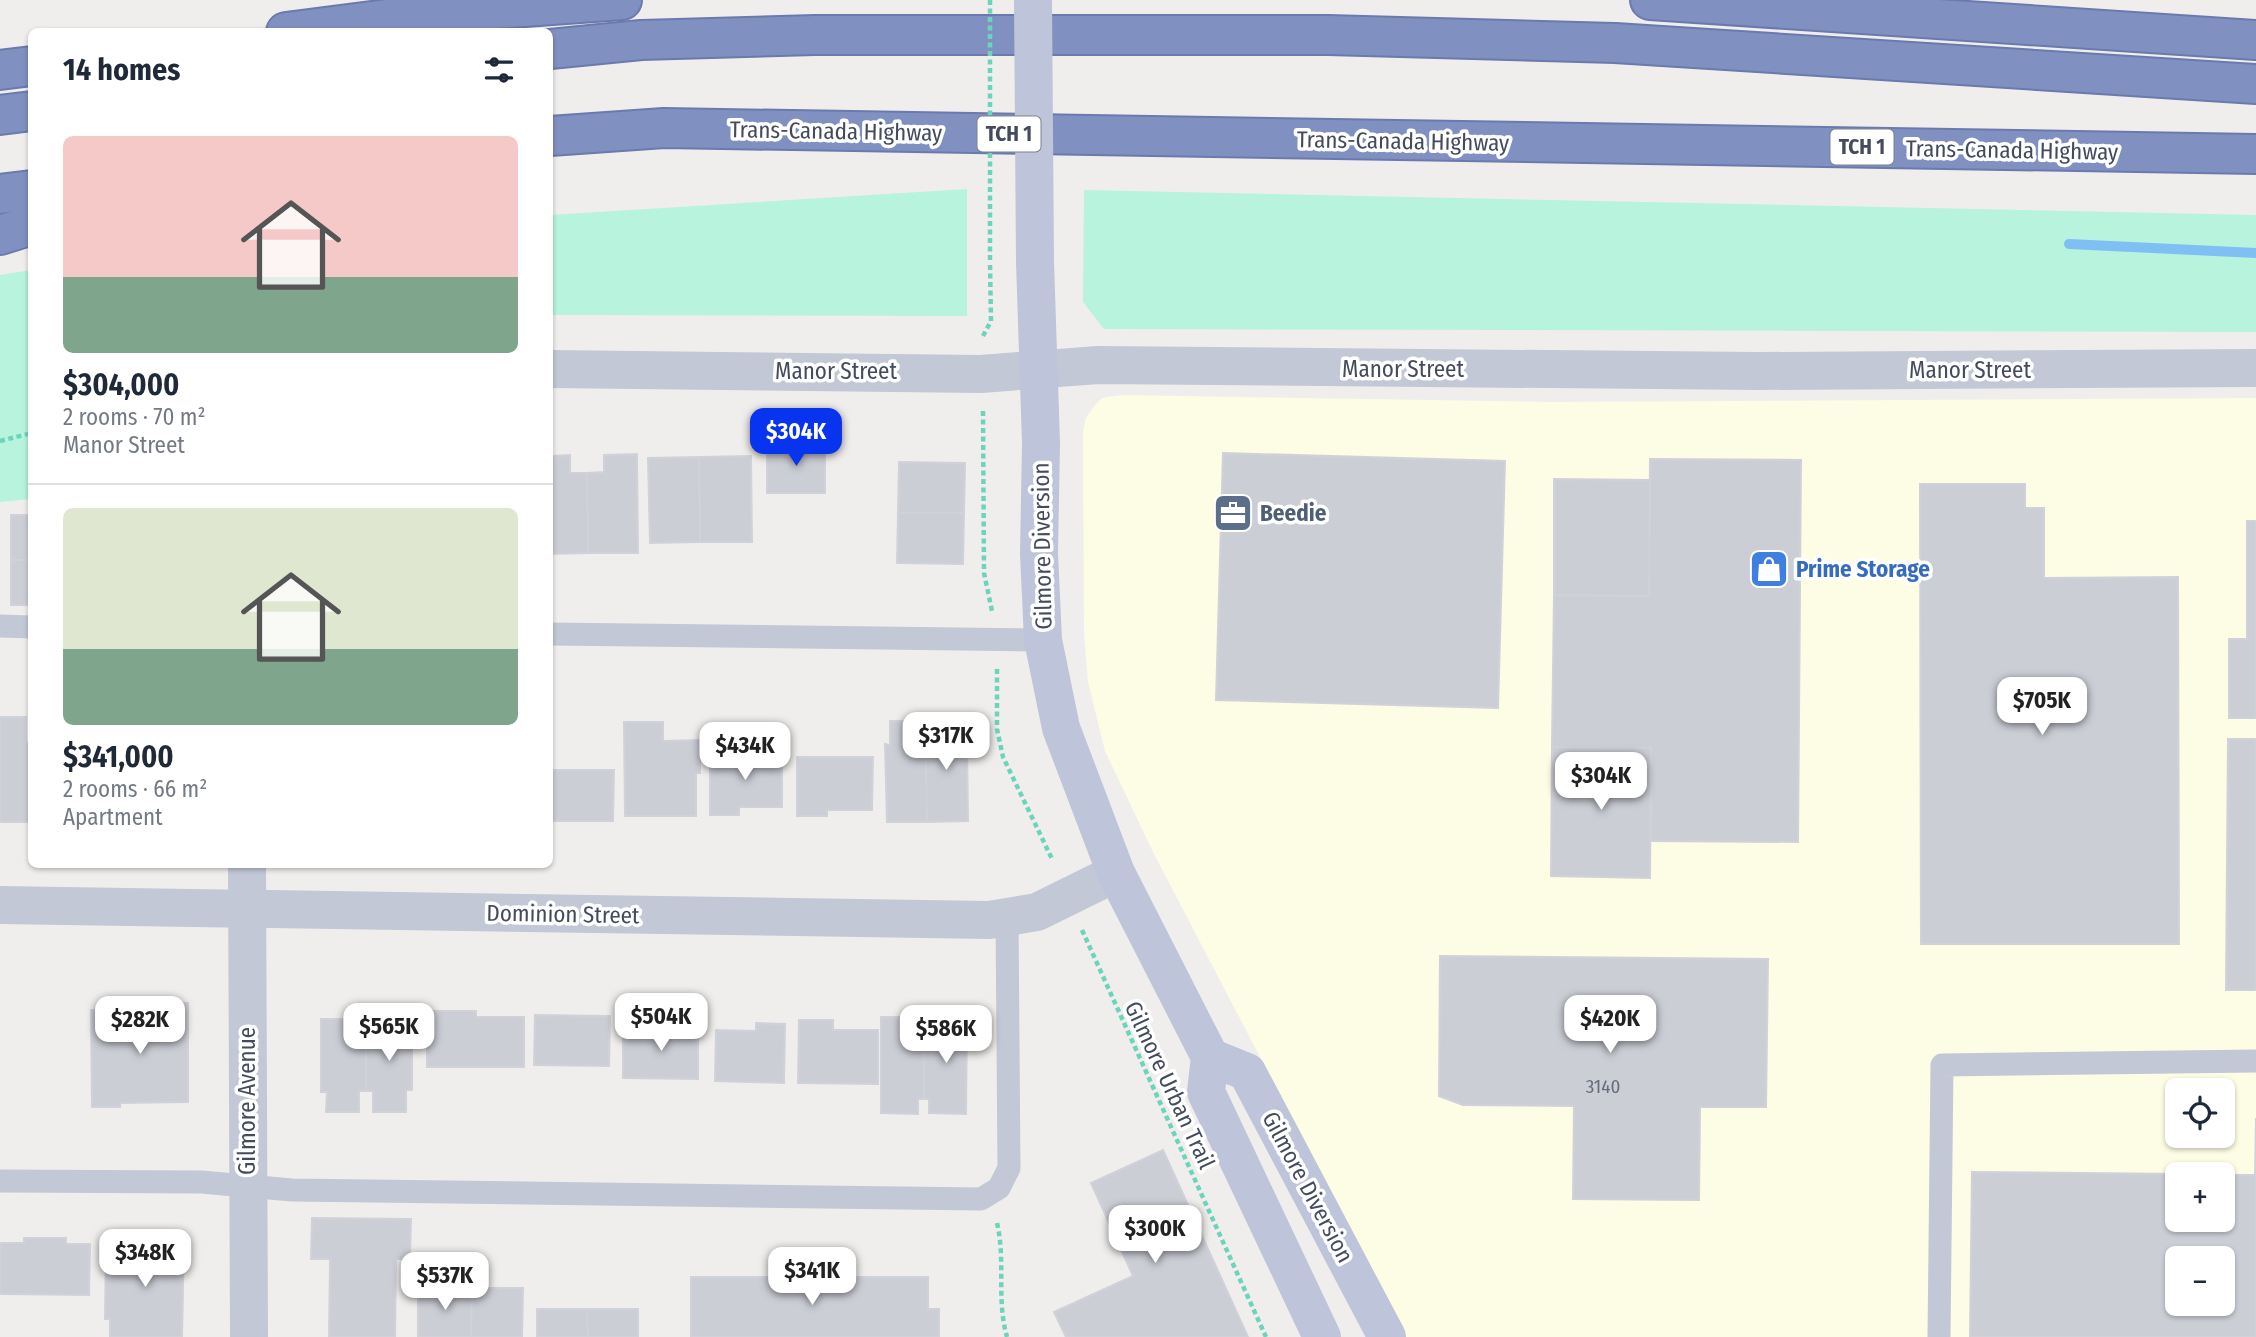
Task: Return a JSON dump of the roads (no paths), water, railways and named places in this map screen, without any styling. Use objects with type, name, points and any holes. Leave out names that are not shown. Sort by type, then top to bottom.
[{"type":"highway","points":[[317,28],[427,14],[622,0]]},
{"type":"highway","points":[[1650,0],[2256,40]]},
{"type":"highway","points":[[553,49],[641,40],[815,35],[1328,34],[1629,44],[2256,84]]},
{"type":"highway","points":[[0,70],[28,66]]},
{"type":"highway","points":[[0,115],[28,112]]},
{"type":"highway","name":"Trans-Canada Highway","points":[[553,136],[664,128],[2256,154]]},
{"type":"highway","points":[[0,194],[28,190]]},
{"type":"highway","points":[[0,235],[28,226]]},
{"type":"main road","name":"Gilmore Diversion","points":[[1033,0],[1035,262],[1040,370],[1039,554],[1044,640],[1061,728],[1116,873],[1210,1057],[1247,1072],[1387,1337]]},
{"type":"main road","points":[[1210,1057],[1206,1092],[1322,1337]]},
{"type":"street","name":"Manor Street","points":[[553,369],[981,374],[1098,365],[1745,371],[2256,368]]},
{"type":"street","name":"Gilmore Avenue","points":[[247,868],[246,1186],[249,1337]]},
{"type":"street","name":"Dominion Street","points":[[0,905],[1007,919],[1037,912],[1116,873]]},
{"type":"lane","points":[[0,626],[28,627]]},
{"type":"lane","points":[[553,634],[1044,640]]},
{"type":"lane","points":[[0,1181],[201,1182],[292,1190],[981,1199],[999,1188],[1009,1168],[1007,919]]},
{"type":"lane","points":[[1939,1337],[1942,1065],[2256,1061]]},
{"type":"waterway","points":[[2069,244],[2256,253]]},
{"type":"place","name":"Beedie","points":[[1233,513]]},
{"type":"place","name":"Prime Storage","points":[[1769,569]]}]
